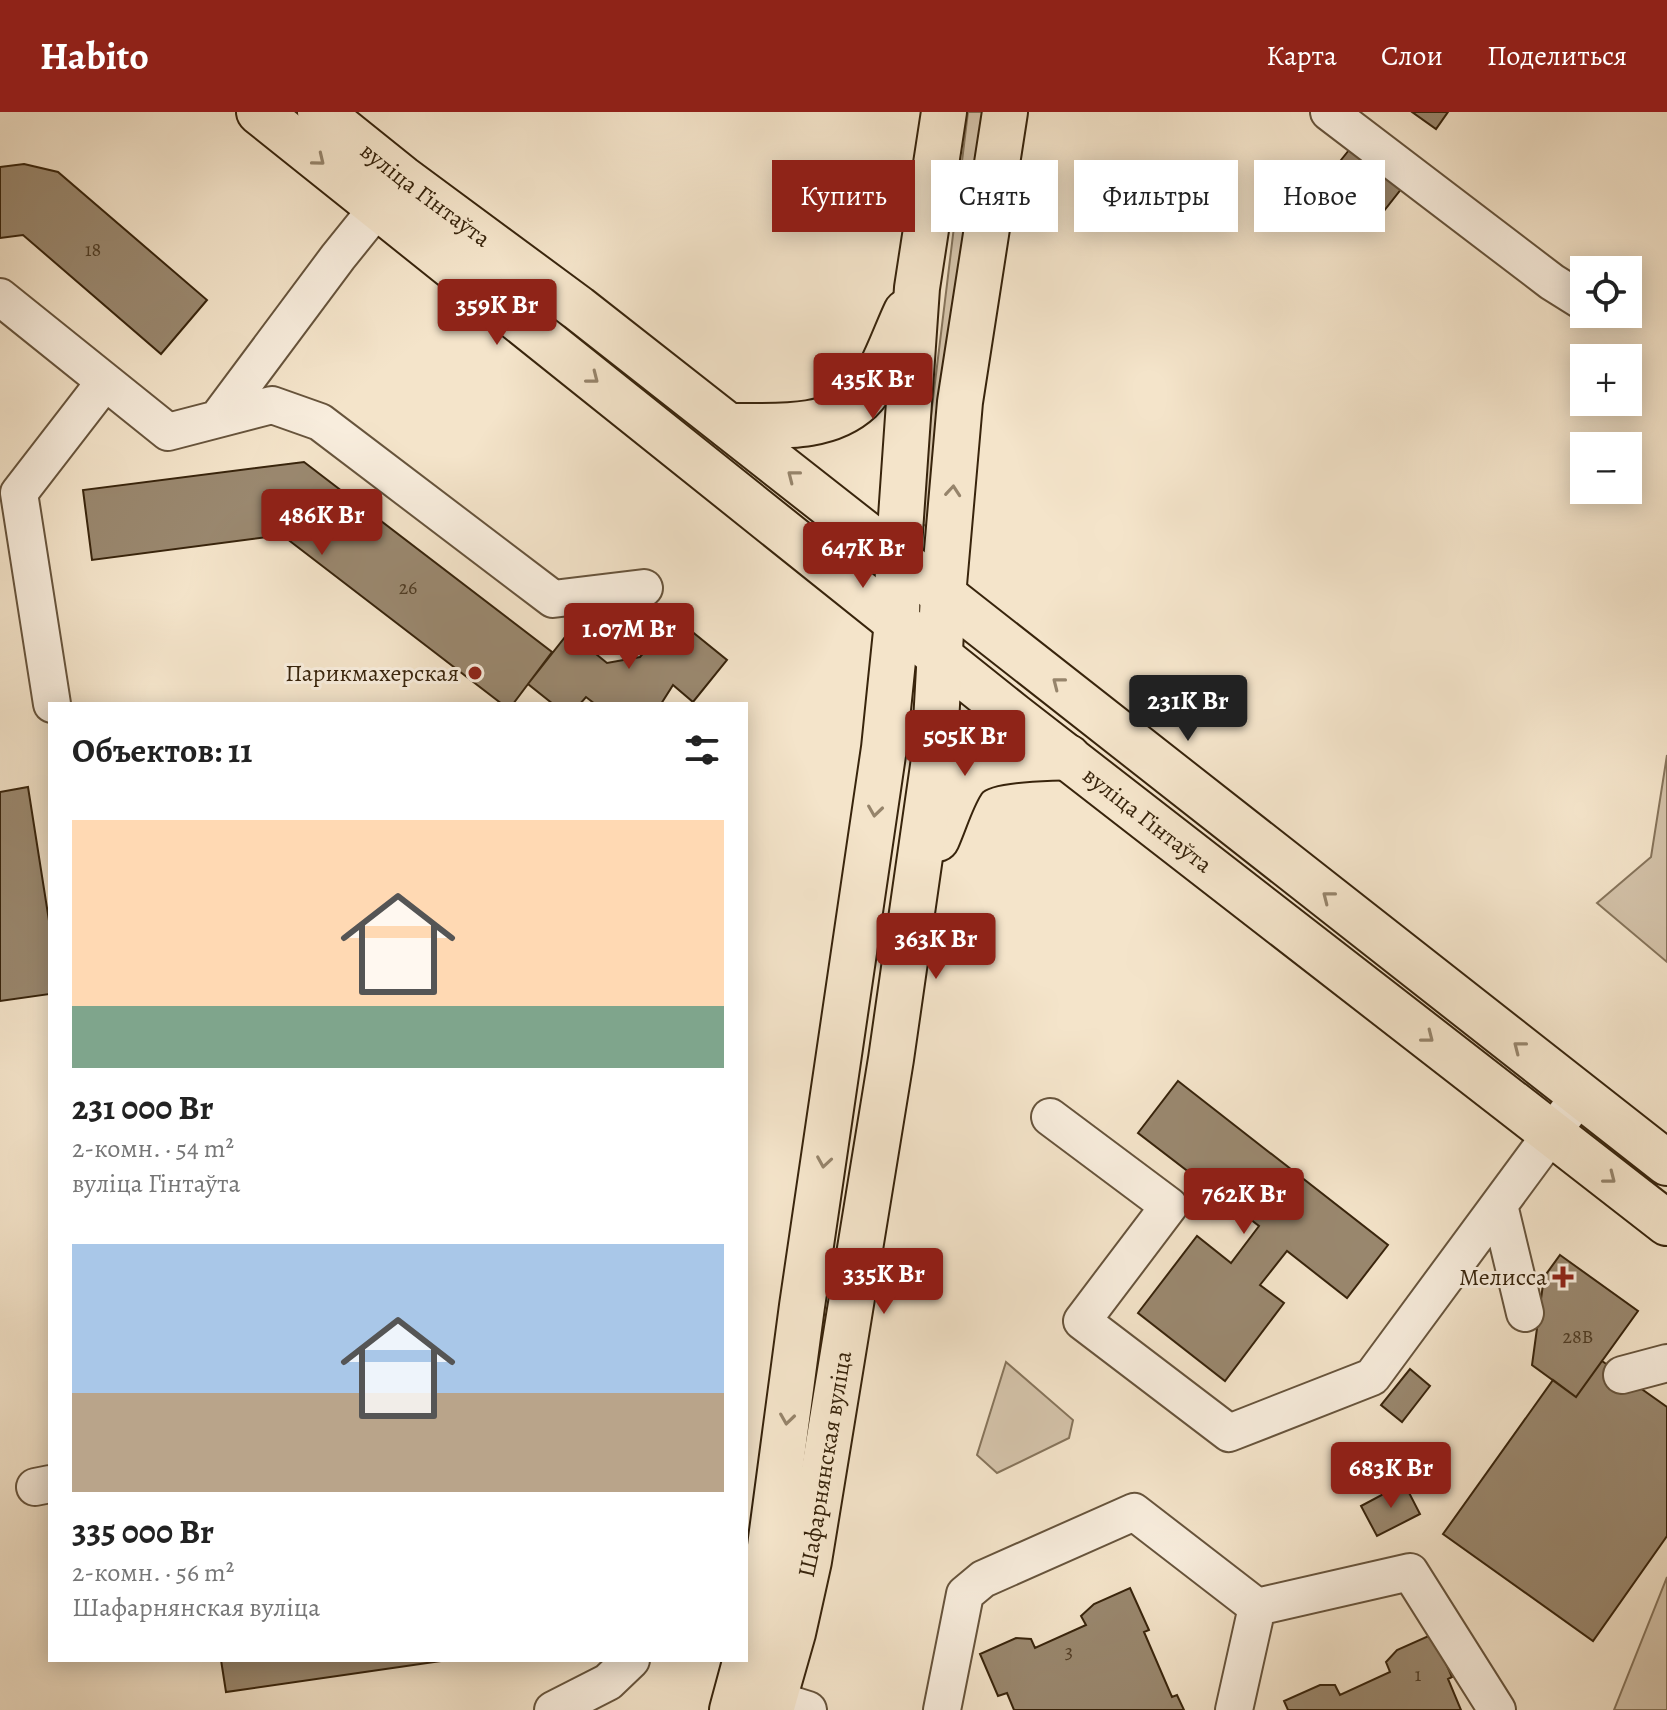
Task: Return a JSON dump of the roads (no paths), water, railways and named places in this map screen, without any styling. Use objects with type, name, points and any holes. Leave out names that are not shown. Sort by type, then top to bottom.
[{"type":"main road","name":"вуліца Гінтаўта","points":[[259,112],[390,193],[522,264],[1667,1163]]},
{"type":"main road","name":"вуліца Гінтаўта","points":[[320,112],[390,193],[897,622],[1256,907],[1667,1223]]},
{"type":"main road","points":[[729,426],[806,425],[840,413],[860,400],[875,377],[917,288],[944,112]]},
{"type":"main road","name":"Шафарнянская вуліца","points":[[774,1555],[891,1059],[934,759],[943,596],[960,402],[1005,112]]},
{"type":"main road","name":"Шафарнянская вуліца","points":[[765,1704],[793,1633],[774,1555],[802,1306],[864,896],[897,622],[898,560],[917,288]]},
{"type":"main road","points":[[914,893],[963,779],[979,768],[994,763],[1068,757]]},
{"type":"street","points":[[1329,112],[1570,294]]},
{"type":"street","points":[[218,418],[338,257],[390,193]]},
{"type":"street","points":[[0,297],[168,432],[272,405],[320,422],[553,599],[644,588]]},
{"type":"street","points":[[52,702],[19,493],[104,383]]},
{"type":"street","points":[[1050,1117],[1169,1206],[1082,1321],[1229,1433],[1372,1377],[1580,1095]]},
{"type":"street","points":[[1499,1205],[1525,1313]]},
{"type":"street","points":[[1622,1375],[1667,1363]]},
{"type":"street","points":[[942,1710],[965,1594],[983,1579],[1134,1512],[1257,1607]]},
{"type":"street","points":[[1257,1607],[1410,1572],[1497,1710]]},
{"type":"street","points":[[1234,1710],[1257,1607]]},
{"type":"street","points":[[553,1710],[613,1684]]},
{"type":"place","name":"Парикмахерская","points":[[475,673]]},
{"type":"place","name":"Мелисса","points":[[1563,1277]]}]
